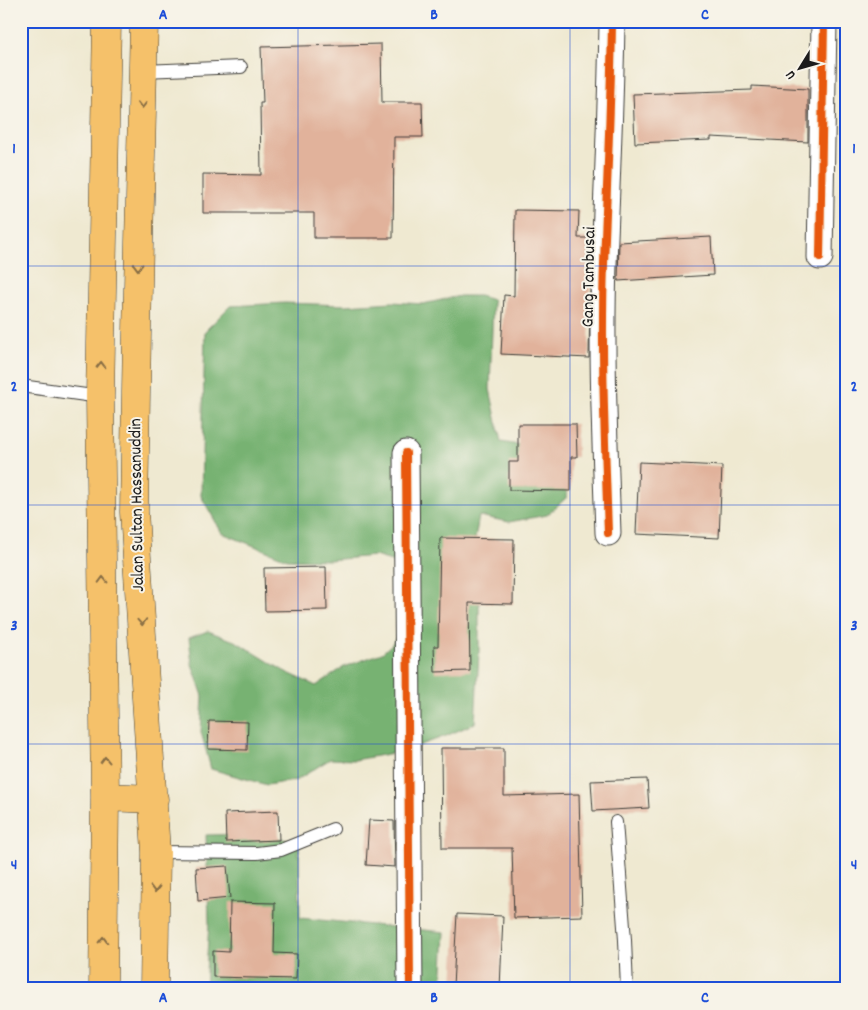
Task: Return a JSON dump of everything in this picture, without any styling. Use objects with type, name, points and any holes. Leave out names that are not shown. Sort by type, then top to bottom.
[{"type":"main road","name":"Jalan Sultan Hassanuddin","points":[[103,989],[105,797],[100,397],[107,21]]},
{"type":"main road","name":"Jalan Sultan Hassanuddin","points":[[144,21],[134,512],[154,799],[156,852],[154,989]]},
{"type":"main road","points":[[105,797],[154,799]]},
{"type":"street","name":"Gang Tambusai","points":[[608,532],[604,265],[611,110],[612,21]]},
{"type":"street","points":[[820,257],[824,21]]},
{"type":"street","points":[[406,453],[410,989]]},
{"type":"lane","points":[[143,72],[241,67]]},
{"type":"lane","points":[[21,386],[100,397]]},
{"type":"lane","points":[[616,822],[627,989]]},
{"type":"lane","points":[[156,852],[257,853],[281,850],[332,829]]},
{"type":"green space","points":[[460,296],[479,296],[493,300],[490,389],[501,442],[548,450],[568,470],[567,497],[547,515],[509,522],[479,516],[475,539],[479,596],[479,653],[475,723],[404,751],[355,760],[330,759],[297,780],[267,785],[211,769],[201,732],[203,696],[192,664],[189,638],[208,631],[237,642],[284,671],[316,686],[344,667],[382,653],[391,645],[400,632],[398,563],[375,556],[329,560],[287,559],[222,533],[201,496],[205,331],[230,306],[285,303],[346,305],[392,302],[423,304]]},
{"type":"green space","points":[[255,834],[299,842],[300,918],[445,932],[442,989],[205,989],[209,922],[206,835]]},
{"type":"building","points":[[381,44],[382,102],[422,102],[423,137],[394,137],[393,238],[314,238],[314,213],[203,213],[203,174],[261,175],[260,103],[263,103],[261,47]]},
{"type":"building","points":[[752,86],[808,89],[808,142],[711,137],[711,140],[635,143],[633,94],[752,90]]},
{"type":"building","points":[[515,210],[579,211],[578,238],[591,238],[589,358],[501,354],[504,295],[514,296]]},
{"type":"building","points":[[711,237],[713,275],[618,281],[619,242]]},
{"type":"building","points":[[518,424],[576,424],[577,457],[571,457],[571,491],[509,490],[509,462],[518,462]]},
{"type":"building","points":[[639,462],[722,466],[719,538],[636,534]]},
{"type":"building","points":[[440,538],[514,539],[513,604],[469,603],[470,671],[435,672],[434,646],[438,646]]},
{"type":"building","points":[[326,567],[327,610],[265,611],[264,568]]},
{"type":"building","points":[[209,721],[248,722],[247,750],[208,749]]},
{"type":"building","points":[[441,748],[504,748],[504,796],[579,794],[582,916],[514,918],[512,848],[442,848]]},
{"type":"building","points":[[647,779],[649,808],[593,811],[591,781]]},
{"type":"building","points":[[278,811],[279,840],[226,842],[225,813]]},
{"type":"building","points":[[369,820],[394,821],[395,867],[366,865]]},
{"type":"building","points":[[227,866],[230,898],[198,901],[196,868]]},
{"type":"building","points":[[230,902],[275,903],[274,953],[297,954],[296,979],[213,977],[213,951],[229,952]]},
{"type":"building","points":[[457,914],[503,916],[500,989],[453,986]]},
{"type":"cycle path","points":[[608,533],[603,297],[612,21]]},
{"type":"cycle path","points":[[820,257],[824,21]]},
{"type":"cycle path","points":[[406,453],[410,989]]}]
